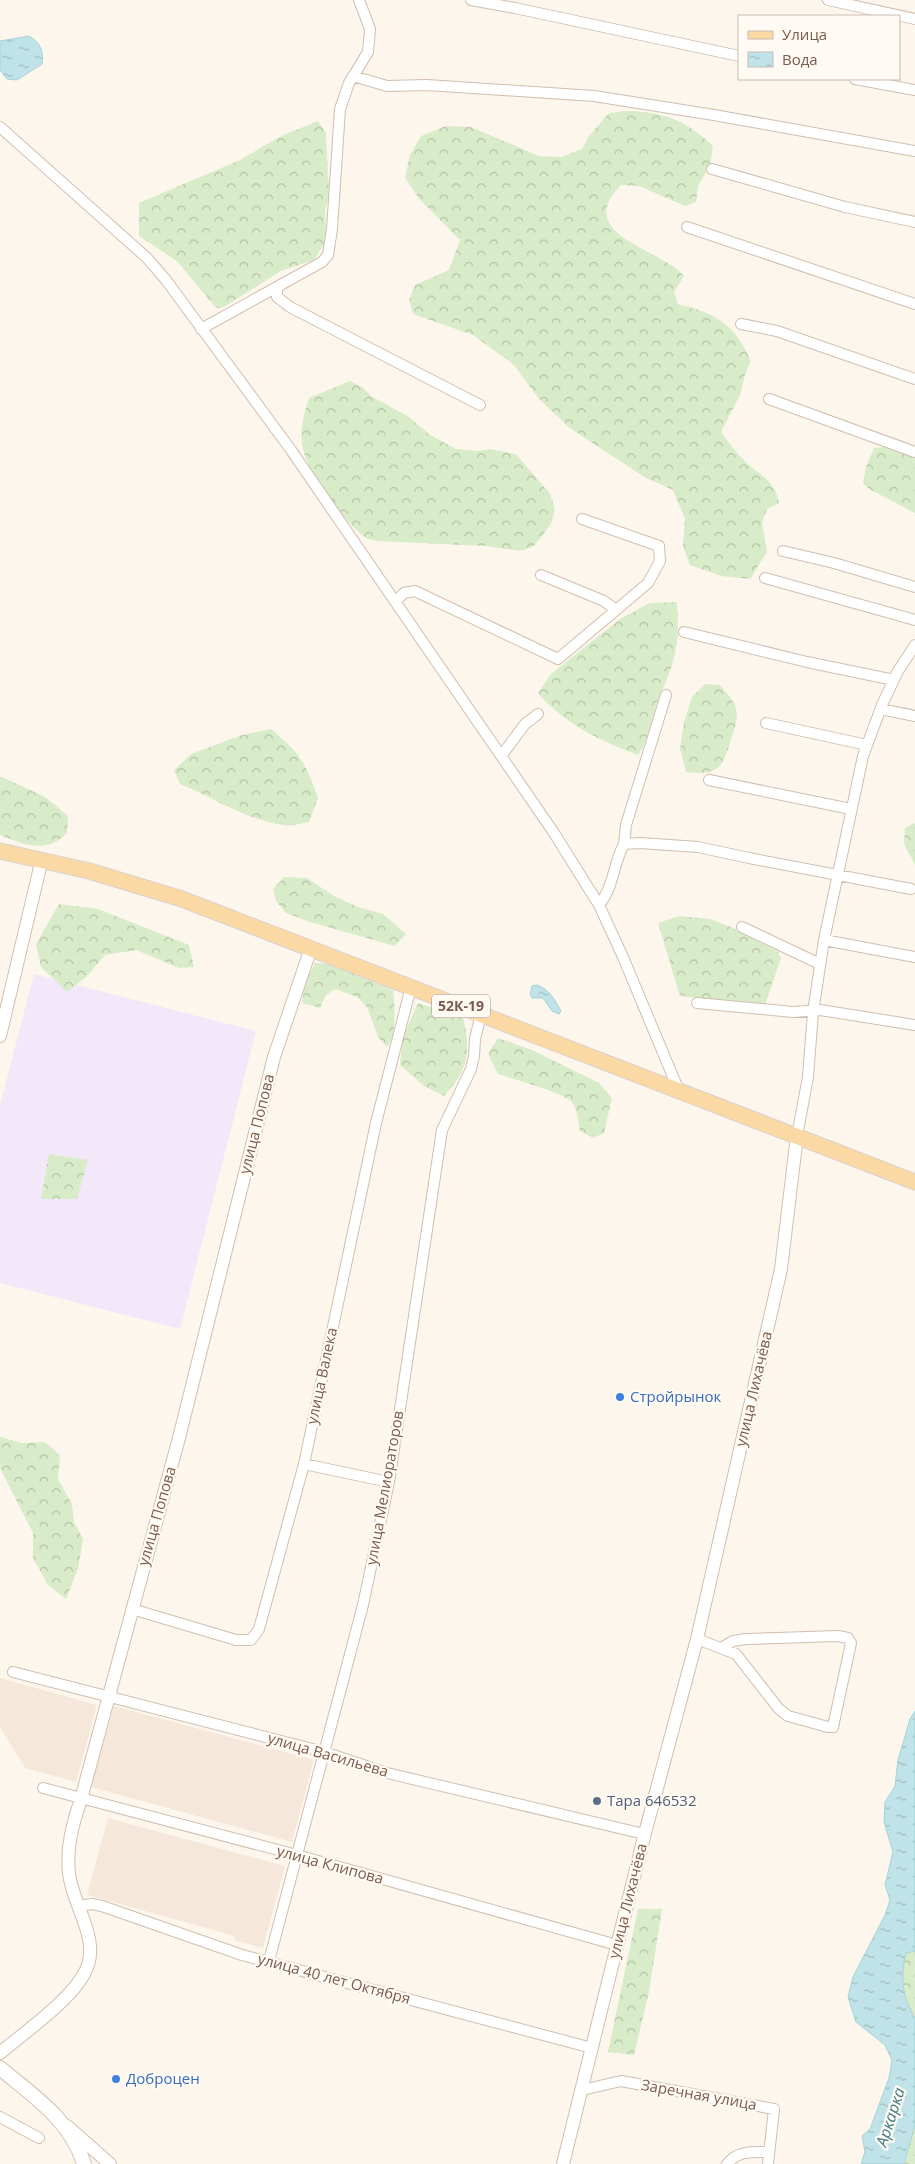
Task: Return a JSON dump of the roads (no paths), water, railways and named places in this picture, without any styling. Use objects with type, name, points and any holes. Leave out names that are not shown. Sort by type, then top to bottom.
[{"type":"main road","name":"52К-19","points":[[0,851],[42,859],[130,882],[173,896],[915,1182]]},
{"type":"main road","points":[[0,2068],[60,2119],[75,2143],[84,2164]]},
{"type":"street","points":[[200,329],[322,262],[328,255],[332,230],[340,109],[353,76],[368,52],[369,44],[370,29],[359,0]]},
{"type":"street","points":[[471,0],[738,56]]},
{"type":"street","points":[[828,0],[897,15]]},
{"type":"street","points":[[900,16],[915,19]]},
{"type":"street","points":[[353,76],[387,86],[427,85],[594,96],[714,115],[915,151]]},
{"type":"street","points":[[860,80],[915,90]]},
{"type":"street","points":[[0,127],[147,258],[166,280],[200,329],[291,450],[502,755],[554,832],[599,905],[623,957],[679,1091]]},
{"type":"street","points":[[712,169],[844,207],[915,222]]},
{"type":"street","points":[[687,227],[915,304]]},
{"type":"street","points":[[277,287],[277,297],[290,307],[480,405]]},
{"type":"street","points":[[741,324],[777,331],[915,379]]},
{"type":"street","points":[[769,399],[915,452]]},
{"type":"street","points":[[396,601],[404,593],[415,591],[558,659],[648,583],[660,561],[659,546],[582,519]]},
{"type":"street","points":[[782,551],[834,563],[915,587]]},
{"type":"street","points":[[541,575],[604,601],[616,610]]},
{"type":"street","points":[[765,578],[915,620]]},
{"type":"street","points":[[684,632],[780,656],[894,680]]},
{"type":"street","points":[[797,1136],[808,1078],[813,1012],[820,964],[836,876],[851,809],[867,745],[880,708],[915,645]]},
{"type":"street","points":[[599,905],[607,895],[619,853],[624,844],[626,825],[666,695]]},
{"type":"street","points":[[880,708],[915,716]]},
{"type":"street","points":[[502,755],[525,724],[538,714]]},
{"type":"street","points":[[766,723],[867,745]]},
{"type":"street","points":[[709,780],[851,809]]},
{"type":"street","points":[[624,844],[698,846],[836,876],[911,889]]},
{"type":"street","points":[[0,1036],[42,859]]},
{"type":"street","points":[[742,927],[820,964]]},
{"type":"street","points":[[824,940],[915,957]]},
{"type":"street","name":"улица Попова","points":[[0,2052],[61,2001],[85,1972],[91,1949],[90,1940],[69,1874],[69,1844],[72,1824],[81,1799],[179,1438],[274,1057],[311,948]]},
{"type":"street","name":"улица Валека","points":[[132,1609],[236,1640],[251,1640],[259,1629],[304,1464],[376,1123],[411,987]]},
{"type":"street","points":[[697,1003],[750,1009],[813,1012],[820,1010],[915,1025]]},
{"type":"street","name":"улица Мелиораторов","points":[[268,1961],[363,1605],[389,1482],[442,1130],[471,1070],[475,1038],[481,1014]]},
{"type":"street","name":"улица Лихачёва","points":[[563,2164],[644,1834],[697,1639],[781,1269],[797,1136]]},
{"type":"street","points":[[304,1464],[389,1482]]},
{"type":"street","points":[[697,1639],[723,1647],[736,1654],[779,1709],[788,1716],[828,1727],[833,1726],[851,1643],[848,1638],[838,1636],[746,1639],[733,1641],[723,1647]]},
{"type":"street","name":"улица Васильева","points":[[13,1672],[324,1752],[387,1772],[644,1834]]},
{"type":"street","name":"улица Клипова","points":[[43,1788],[297,1855],[617,1945]]},
{"type":"street","name":"улица 40 лет Октября","points":[[78,1906],[92,1904],[102,1906],[242,1955],[592,2048]]},
{"type":"street","name":"Заречная улица","points":[[582,2090],[621,2081],[774,2108],[768,2164]]},
{"type":"street","points":[[0,2118],[39,2138]]},
{"type":"street","points":[[60,2119],[110,2164]]},
{"type":"street","points":[[727,2164],[732,2158],[741,2153],[769,2152]]},
{"type":"water","points":[[29,36],[41,48],[42,64],[17,80],[7,79],[0,70],[0,41]]},
{"type":"water","points":[[537,985],[551,995],[561,1011],[559,1014],[552,1011],[543,998],[532,998],[530,994],[532,986]]},
{"type":"water","name":"Аркарка","points":[[915,1711],[915,1951],[906,1953],[903,1987],[907,2002],[915,2018],[915,2125],[904,2164],[861,2164],[865,2152],[862,2136],[870,2129],[889,2078],[892,2060],[885,2045],[856,2022],[848,1997],[853,1977],[885,1915],[890,1900],[885,1885],[893,1852],[884,1822],[885,1802],[895,1786],[898,1760],[910,1719]]},
{"type":"place","name":"Стройрынок","points":[[620,1397]]},
{"type":"place","name":"Тара 646532","points":[[597,1801]]},
{"type":"place","name":"Доброцен","points":[[116,2079]]}]
